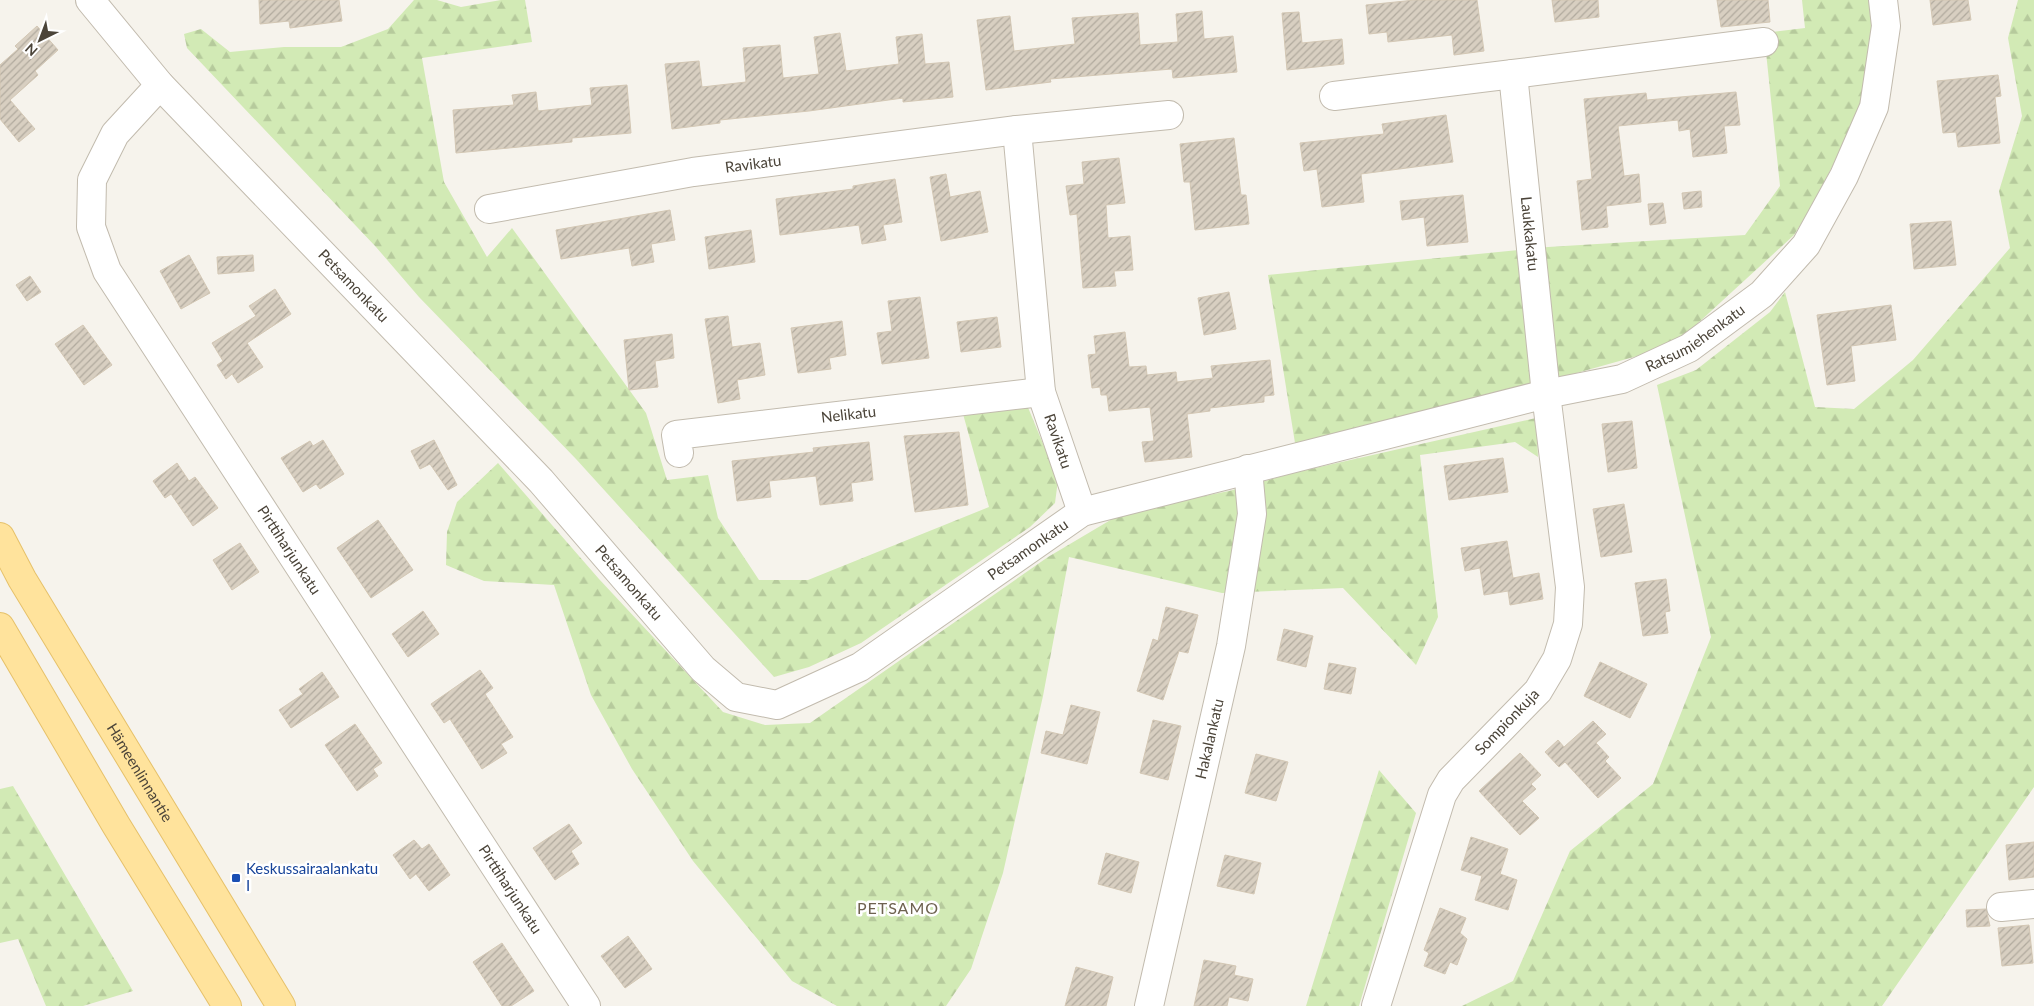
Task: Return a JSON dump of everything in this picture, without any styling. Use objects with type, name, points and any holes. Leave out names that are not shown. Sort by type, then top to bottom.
[{"type":"main road","name":"Hämeenlinnantie","points":[[0,537],[27,587],[281,1006]]},
{"type":"main road","points":[[0,627],[116,825],[227,1006]]},
{"type":"street","name":"Petsamonkatu","points":[[90,0],[160,85],[541,481],[703,669],[736,697],[777,705],[860,667],[1082,512],[1306,456]]},
{"type":"street","name":"Ratsumiehenkatu","points":[[1306,456],[1546,394],[1622,379],[1689,348],[1762,294],[1806,245],[1844,176],[1874,108],[1886,26],[1883,0]]},
{"type":"street","points":[[1334,96],[1764,42]]},
{"type":"street","name":"Laukkakatu","points":[[1513,74],[1546,394]]},
{"type":"street","name":"Pirttiharjunkatu","points":[[160,85],[115,134],[92,180],[91,227],[107,271],[586,1006]]},
{"type":"street","name":"Ravikatu","points":[[489,209],[694,172],[1017,130],[1169,115]]},
{"type":"street","name":"Ravikatu","points":[[1017,130],[1041,392],[1082,512]]},
{"type":"street","name":"Nelikatu","points":[[679,453],[676,435],[1041,392]]},
{"type":"street","name":"Sompionkuja","points":[[1376,1006],[1442,796],[1451,780],[1538,691],[1557,659],[1568,624],[1570,587],[1546,394]]},
{"type":"street","name":"Hakalankatu","points":[[1149,1006],[1231,646],[1252,514],[1248,469]]},
{"type":"street","points":[[2001,907],[2034,904]]},
{"type":"green space","points":[[414,0],[437,0],[461,7],[501,0],[525,0],[532,42],[422,58],[444,182],[487,257],[512,228],[646,413],[667,480],[708,475],[718,518],[759,580],[808,580],[989,507],[963,414],[1027,405],[1058,480],[1055,503],[1030,527],[861,643],[809,667],[774,677],[576,459],[419,297],[376,247],[187,48],[184,34],[201,29],[230,52],[284,47],[341,47],[388,29]]},
{"type":"green space","points":[[1802,0],[1875,0],[1864,103],[1814,203],[1794,235],[1673,346],[1566,376],[1295,443],[1268,275],[1548,247],[1745,235],[1780,186],[1764,33],[1805,28]]},
{"type":"green space","points":[[2018,0],[2034,0],[2034,787],[1882,1006],[1462,1006],[1513,981],[1570,851],[1653,784],[1711,637],[1657,385],[1696,370],[1770,312],[1785,292],[1815,407],[1854,409],[1913,360],[2010,248],[1999,191],[2022,116],[2008,38]]},
{"type":"green space","points":[[1536,418],[1538,457],[1515,442],[1420,455],[1438,617],[1416,665],[1343,588],[1222,593],[1069,557],[1043,696],[1003,873],[971,969],[946,1006],[837,1006],[792,981],[693,861],[632,769],[591,695],[554,585],[484,581],[446,565],[447,532],[457,502],[498,463],[599,579],[723,712],[765,725],[810,723],[1048,557],[1124,512],[1229,491],[1293,473]]},
{"type":"green space","points":[[1379,770],[1416,813],[1359,1006],[1306,1006]]},
{"type":"green space","points":[[13,786],[133,991],[83,1006],[46,1006],[18,939],[0,943],[0,789]]},
{"type":"building","points":[[259,0],[339,0],[342,21],[290,28],[289,21],[260,24]]},
{"type":"building","points":[[1415,0],[1477,0],[1484,51],[1454,55],[1452,35],[1388,42],[1387,32],[1369,34],[1366,5]]},
{"type":"building","points":[[1552,0],[1598,0],[1599,17],[1555,22]]},
{"type":"building","points":[[1717,0],[1768,0],[1770,22],[1721,27]]},
{"type":"building","points":[[1930,0],[1968,0],[1971,20],[1933,25]]},
{"type":"building","points":[[1202,11],[1204,39],[1233,36],[1237,72],[1173,78],[1172,69],[1050,79],[1051,82],[986,90],[977,20],[1010,16],[1014,51],[1075,44],[1072,18],[1138,13],[1140,45],[1178,42],[1176,14]]},
{"type":"building","points":[[1299,12],[1302,43],[1342,39],[1344,64],[1287,70],[1282,13]]},
{"type":"building","points":[[37,26],[58,50],[35,71],[38,75],[10,100],[35,129],[19,142],[0,119],[0,65],[18,49],[15,46]]},
{"type":"building","points":[[840,33],[846,71],[899,64],[896,37],[922,34],[925,64],[949,62],[953,97],[903,102],[903,98],[809,111],[720,120],[720,123],[672,129],[665,64],[699,61],[702,87],[746,82],[743,48],[780,45],[783,78],[819,74],[814,37]]},
{"type":"building","points":[[1998,75],[2001,96],[1995,97],[2000,143],[1958,147],[1956,132],[1943,133],[1937,81]]},
{"type":"building","points":[[627,85],[631,133],[572,138],[572,142],[456,153],[453,110],[514,105],[512,95],[536,92],[538,111],[592,105],[590,88]]},
{"type":"building","points":[[1736,92],[1740,125],[1724,126],[1727,153],[1693,157],[1690,129],[1679,131],[1678,120],[1618,126],[1624,176],[1639,174],[1641,202],[1606,206],[1608,227],[1582,230],[1577,181],[1592,179],[1584,99],[1646,93],[1647,100]]},
{"type":"building","points":[[1446,115],[1453,162],[1361,174],[1364,202],[1322,207],[1317,169],[1304,171],[1300,143],[1384,134],[1382,124]]},
{"type":"building","points":[[1234,138],[1241,195],[1246,195],[1249,224],[1195,230],[1190,182],[1184,182],[1180,144]]},
{"type":"building","points":[[1119,158],[1125,203],[1106,205],[1108,238],[1130,236],[1133,270],[1114,271],[1116,286],[1083,288],[1077,214],[1070,215],[1066,186],[1084,184],[1082,162]]},
{"type":"building","points":[[946,174],[950,197],[980,191],[988,232],[941,241],[930,177]]},
{"type":"building","points":[[895,179],[902,222],[883,225],[886,240],[862,244],[859,225],[780,235],[776,199],[853,189],[853,186]]},
{"type":"building","points":[[1701,191],[1702,207],[1684,209],[1682,193]]},
{"type":"building","points":[[1463,195],[1468,242],[1427,246],[1424,217],[1402,220],[1400,201]]},
{"type":"building","points":[[1663,203],[1666,223],[1650,225],[1648,204]]},
{"type":"building","points":[[670,210],[675,240],[651,244],[654,262],[632,266],[629,248],[561,259],[556,230]]},
{"type":"building","points":[[1951,221],[1956,265],[1914,269],[1910,224]]},
{"type":"building","points":[[751,230],[755,262],[709,269],[705,237]]},
{"type":"building","points":[[189,255],[210,293],[181,309],[160,271]]},
{"type":"building","points":[[253,255],[254,271],[218,274],[217,257]]},
{"type":"building","points":[[30,276],[41,292],[27,301],[16,285]]},
{"type":"building","points":[[275,289],[291,314],[247,343],[263,367],[238,383],[232,374],[226,379],[217,365],[223,361],[212,343],[256,316],[249,306]]},
{"type":"building","points":[[1229,292],[1236,329],[1204,335],[1198,298]]},
{"type":"building","points":[[920,297],[929,358],[882,364],[877,333],[892,331],[888,301]]},
{"type":"building","points":[[1891,305],[1896,340],[1851,346],[1855,381],[1827,385],[1817,315]]},
{"type":"building","points":[[728,316],[732,347],[760,343],[765,375],[737,380],[740,399],[718,403],[705,319]]},
{"type":"building","points":[[997,317],[1001,347],[961,352],[957,322]]},
{"type":"building","points":[[842,321],[846,355],[829,358],[831,369],[798,373],[791,328]]},
{"type":"building","points":[[83,325],[112,365],[84,385],[55,344]]},
{"type":"building","points":[[1125,332],[1129,367],[1146,366],[1147,375],[1176,372],[1177,382],[1213,378],[1211,366],[1270,360],[1274,395],[1264,396],[1264,402],[1210,408],[1210,411],[1187,414],[1192,457],[1145,462],[1142,442],[1154,441],[1150,407],[1109,411],[1107,395],[1101,395],[1100,387],[1092,388],[1088,355],[1096,354],[1094,336]]},
{"type":"building","points":[[672,334],[674,358],[655,361],[658,387],[629,390],[624,340]]},
{"type":"building","points":[[1632,421],[1637,468],[1608,472],[1602,424]]},
{"type":"building","points":[[959,432],[968,505],[915,512],[904,436]]},
{"type":"building","points":[[323,440],[344,474],[320,489],[316,484],[303,492],[281,458],[310,441],[313,446]]},
{"type":"building","points":[[434,440],[457,485],[448,490],[430,464],[420,469],[411,451]]},
{"type":"building","points":[[869,442],[873,480],[851,483],[853,501],[820,505],[816,476],[769,481],[771,497],[737,501],[732,461],[814,452],[813,448]]},
{"type":"building","points":[[1503,458],[1508,492],[1449,500],[1444,466]]},
{"type":"building","points":[[177,463],[189,481],[195,477],[218,508],[193,526],[171,494],[165,498],[153,481]]},
{"type":"building","points":[[1624,504],[1632,552],[1601,557],[1593,509]]},
{"type":"building","points":[[378,520],[413,570],[371,598],[337,548]]},
{"type":"building","points":[[1507,541],[1513,578],[1539,573],[1543,599],[1510,605],[1508,591],[1484,595],[1480,568],[1465,571],[1461,548]]},
{"type":"building","points":[[240,543],[259,572],[232,590],[213,560]]},
{"type":"building","points":[[1666,579],[1670,611],[1665,612],[1668,633],[1643,636],[1635,583]]},
{"type":"building","points":[[1166,607],[1198,615],[1188,653],[1179,651],[1163,700],[1137,691],[1153,639],[1158,641]]},
{"type":"building","points":[[423,611],[439,634],[408,657],[392,634]]},
{"type":"building","points":[[1284,629],[1313,636],[1306,667],[1277,660]]},
{"type":"building","points":[[1600,662],[1647,684],[1630,718],[1584,696]]},
{"type":"building","points":[[1329,663],[1356,668],[1351,694],[1324,689]]},
{"type":"building","points":[[480,670],[493,688],[485,694],[513,737],[501,744],[507,753],[482,769],[450,719],[444,723],[431,704]]},
{"type":"building","points":[[322,672],[339,697],[291,728],[279,710],[303,694],[299,689]]},
{"type":"building","points":[[1071,705],[1100,712],[1087,764],[1041,753],[1046,731],[1063,735]]},
{"type":"building","points":[[1153,720],[1181,726],[1168,780],[1140,773]]},
{"type":"building","points":[[1593,721],[1606,734],[1596,743],[1609,757],[1605,761],[1621,778],[1598,798],[1565,762],[1559,767],[1545,752],[1558,740],[1564,747]]},
{"type":"building","points":[[355,724],[382,763],[373,769],[378,776],[357,791],[325,745]]},
{"type":"building","points":[[1520,753],[1541,775],[1531,784],[1536,789],[1522,801],[1539,818],[1520,835],[1479,791]]},
{"type":"building","points":[[1256,754],[1288,762],[1276,801],[1245,793]]},
{"type":"building","points":[[569,824],[582,843],[571,851],[579,864],[555,880],[533,848]]},
{"type":"building","points":[[1471,837],[1508,849],[1500,874],[1517,880],[1508,910],[1475,900],[1482,876],[1461,870]]},
{"type":"building","points":[[414,840],[422,849],[429,844],[450,875],[429,891],[416,874],[410,879],[393,855]]},
{"type":"building","points":[[2034,842],[2034,877],[2009,880],[2006,845]]},
{"type":"building","points":[[1106,853],[1139,862],[1131,893],[1098,884]]},
{"type":"building","points":[[1225,855],[1261,863],[1254,894],[1217,886]]},
{"type":"building","points":[[1440,908],[1466,918],[1460,933],[1467,939],[1457,965],[1450,962],[1445,974],[1424,966],[1429,953],[1424,950]]},
{"type":"building","points":[[1986,909],[1990,926],[1967,927],[1966,910]]},
{"type":"building","points":[[2029,925],[2033,963],[2002,966],[1998,928]]},
{"type":"building","points":[[628,936],[652,969],[625,988],[601,956]]},
{"type":"building","points":[[502,943],[534,991],[511,1006],[502,1006],[473,962]]},
{"type":"building","points":[[1204,960],[1236,966],[1234,975],[1253,979],[1248,1001],[1229,997],[1227,1006],[1194,1006]]},
{"type":"building","points":[[1076,967],[1113,977],[1106,1006],[1065,1006]]},
{"type":"place","name":"Keskussairaalankatu I","points":[[236,878]]},
{"type":"district","name":"PETSAMO","points":[[898,908]]}]
